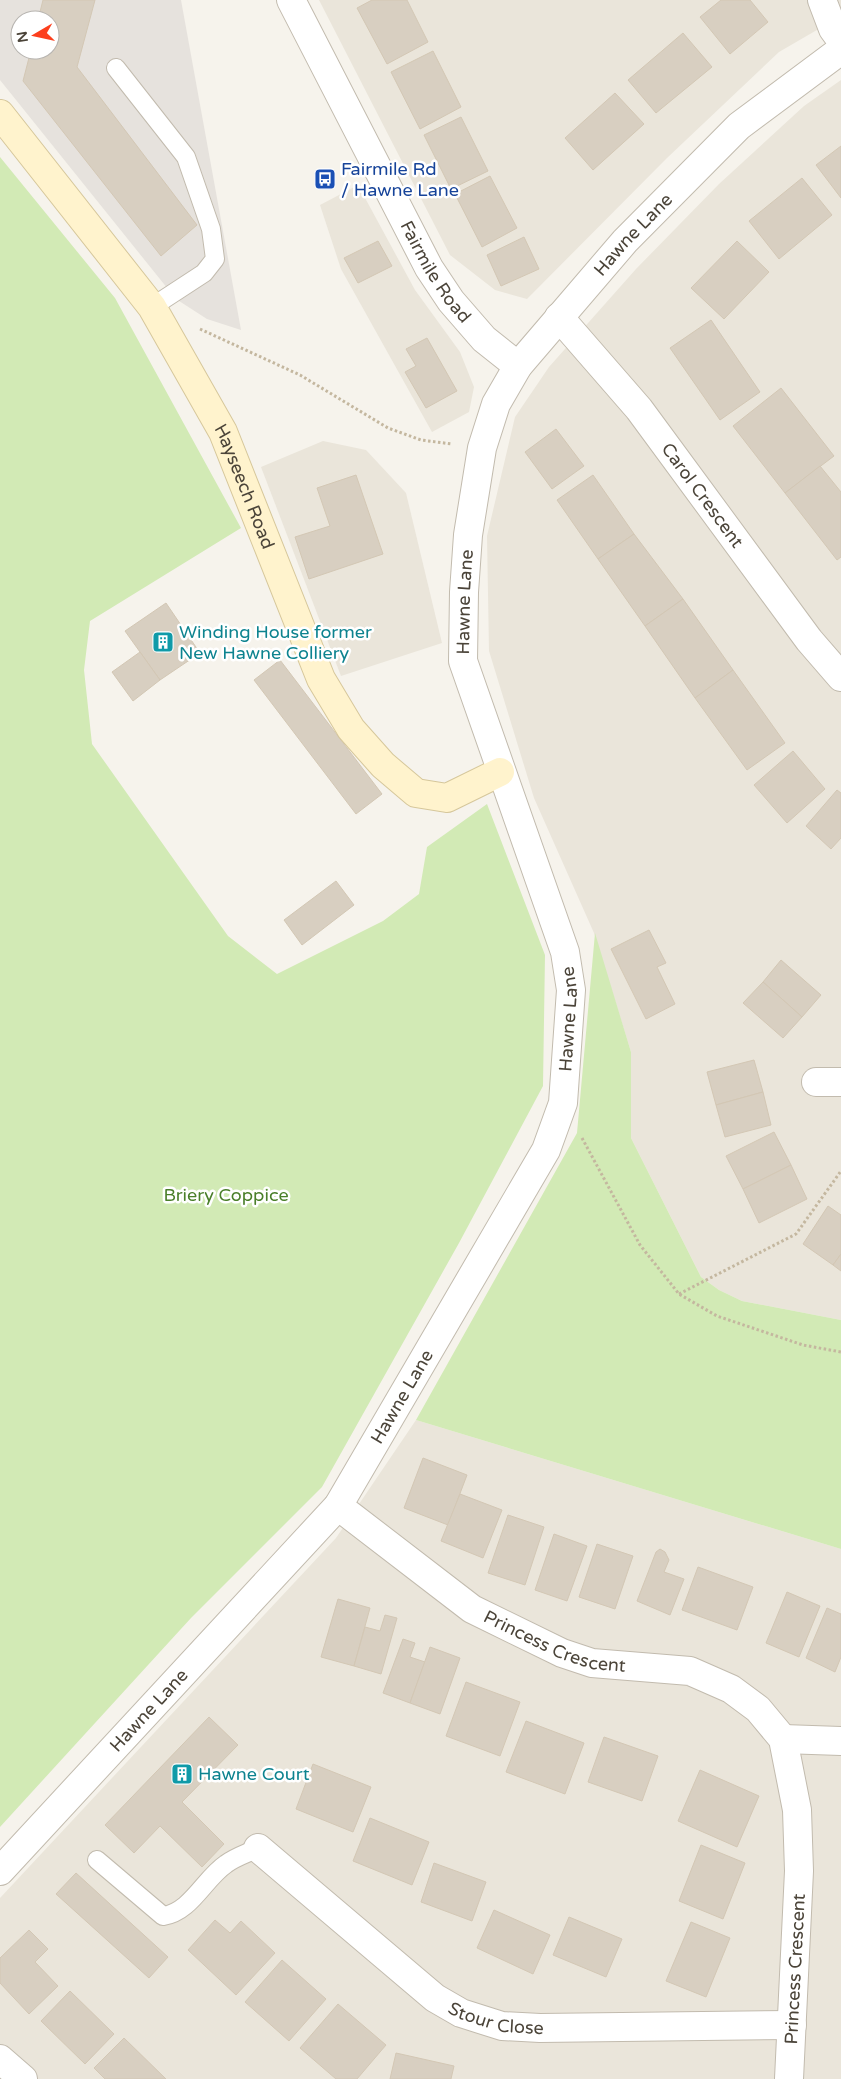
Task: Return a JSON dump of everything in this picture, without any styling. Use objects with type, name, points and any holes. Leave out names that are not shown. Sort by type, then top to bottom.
[{"type":"street","name":"Fairmile Road","points":[[291,0],[429,268],[451,301],[484,339],[518,366]]},
{"type":"street","points":[[822,0],[833,29],[841,40]]},
{"type":"street","name":"Hawne Lane","points":[[0,1871],[338,1506],[546,1150],[563,1103],[571,990],[565,952],[500,772],[463,661],[464,592],[468,535],[482,448],[496,404],[518,366],[625,241],[739,126],[841,50]]},
{"type":"street","name":"Hayseech Road","points":[[0,114],[152,307],[223,432],[321,679],[351,729],[383,766],[416,793],[447,798],[500,772]]},
{"type":"street","name":"Carol Crescent","points":[[559,317],[639,409],[809,640],[841,677]]},
{"type":"street","name":"Princess Crescent","points":[[338,1506],[472,1609],[562,1653],[592,1663],[690,1672],[732,1689],[758,1709],[783,1740],[797,1810],[799,1871],[789,2079]]},
{"type":"street","points":[[783,1740],[841,1741]]},
{"type":"street","name":"Stour Close","points":[[258,1848],[435,1998],[461,2013],[502,2026],[540,2028],[792,2025]]},
{"type":"street","points":[[0,2058],[23,2079]]},
{"type":"lane","points":[[116,68],[186,157],[211,229],[215,259],[204,273],[152,307]]},
{"type":"lane","points":[[97,1860],[163,1916],[173,1915],[182,1908],[226,1864],[258,1848]]},
{"type":"path","points":[[195,327],[300,374],[388,428],[421,440],[482,448]]},
{"type":"path","points":[[563,1103],[640,1245],[679,1294],[717,1316],[803,1345],[841,1352]]},
{"type":"path","points":[[679,1294],[796,1234],[841,1171]]},
{"type":"shaded area","points":[[0,0],[181,0],[241,330],[207,319],[176,299],[0,80]]},
{"type":"shaded area","points":[[319,0],[841,0],[841,16],[779,52],[667,158],[527,299],[495,290],[450,255]]},
{"type":"shaded area","points":[[841,80],[841,1320],[742,1301],[719,1290],[701,1277],[631,1138],[631,1052],[594,933],[534,798],[489,651],[487,536],[515,417],[549,367],[636,269],[719,184],[804,106]]},
{"type":"shaded area","points":[[358,185],[415,290],[460,352],[474,387],[469,412],[432,432],[341,269],[320,205]]},
{"type":"shaded area","points":[[323,441],[366,450],[406,493],[442,643],[341,676],[261,467]]},
{"type":"shaded area","points":[[416,1420],[841,1549],[841,2079],[0,2079],[0,1898],[336,1538]]},
{"type":"green space","name":"Briery Coppice","points":[[0,157],[115,298],[241,528],[90,621],[84,670],[92,744],[228,936],[277,974],[383,921],[419,894],[427,847],[487,804],[545,955],[543,1086],[459,1243],[322,1487],[191,1618],[0,1827]]},
{"type":"green space","points":[[595,933],[631,1052],[631,1138],[701,1277],[719,1290],[742,1301],[841,1320],[841,1549],[416,1420],[577,1133]]},
{"type":"building","points":[[43,0],[95,0],[77,67],[197,225],[161,256],[23,81],[28,60],[60,60],[60,10],[40,10]]},
{"type":"building","points":[[372,0],[407,0],[428,42],[387,64],[357,8]]},
{"type":"building","points":[[721,0],[750,0],[768,22],[730,54],[700,17]]},
{"type":"building","points":[[683,33],[712,67],[656,113],[628,80]]},
{"type":"building","points":[[433,51],[461,107],[420,129],[391,72]]},
{"type":"building","points":[[615,93],[644,124],[593,170],[565,138]]},
{"type":"building","points":[[461,117],[488,171],[451,189],[424,135]]},
{"type":"building","points":[[841,146],[841,198],[816,165]]},
{"type":"building","points":[[490,176],[517,228],[482,247],[455,194]]},
{"type":"building","points":[[802,178],[832,215],[779,259],[749,221]]},
{"type":"building","points":[[524,237],[539,269],[501,286],[487,255]]},
{"type":"building","points":[[378,241],[392,266],[358,283],[344,258]]},
{"type":"building","points":[[737,241],[769,272],[724,319],[691,288]]},
{"type":"building","points":[[711,320],[760,392],[720,420],[670,348]]},
{"type":"building","points":[[427,338],[457,391],[426,408],[405,372],[416,366],[406,349]]},
{"type":"building","points":[[781,388],[834,456],[785,493],[733,426]]},
{"type":"building","points":[[556,429],[584,466],[552,489],[525,452]]},
{"type":"building","points":[[820,466],[841,492],[841,557],[837,560],[785,493]]},
{"type":"building","points":[[356,475],[383,554],[309,579],[295,537],[330,526],[317,488]]},
{"type":"building","points":[[593,475],[634,534],[598,559],[557,500]]},
{"type":"building","points":[[634,534],[683,599],[645,626],[598,559]]},
{"type":"building","points":[[683,599],[733,670],[695,698],[645,626]]},
{"type":"building","name":"Winding House former New Hawne Colliery","points":[[166,603],[200,653],[160,680],[125,631]]},
{"type":"building","points":[[140,652],[160,680],[133,701],[112,672]]},
{"type":"building","points":[[280,660],[382,794],[356,814],[254,680]]},
{"type":"building","points":[[733,670],[785,743],[747,770],[695,698]]},
{"type":"building","points":[[793,751],[825,789],[787,823],[754,785]]},
{"type":"building","points":[[837,790],[841,793],[841,838],[831,849],[806,826]]},
{"type":"building","points":[[336,881],[354,905],[302,945],[284,920]]},
{"type":"building","points":[[649,930],[666,963],[657,967],[675,1004],[646,1019],[611,949]]},
{"type":"building","points":[[781,960],[821,995],[802,1017],[763,982]]},
{"type":"building","points":[[763,982],[802,1017],[783,1038],[743,1003]]},
{"type":"building","points":[[754,1060],[763,1092],[716,1105],[707,1072]]},
{"type":"building","points":[[763,1092],[771,1125],[725,1137],[716,1105]]},
{"type":"building","points":[[774,1132],[791,1165],[743,1189],[726,1156]]},
{"type":"building","points":[[791,1165],[807,1199],[759,1223],[743,1189]]},
{"type":"building","points":[[828,1206],[841,1215],[841,1254],[833,1265],[803,1244]]},
{"type":"building","points":[[841,1254],[841,1271],[833,1265]]},
{"type":"building","points":[[423,1458],[467,1475],[448,1525],[404,1508]]},
{"type":"building","points":[[460,1494],[502,1510],[483,1558],[441,1541]]},
{"type":"building","points":[[508,1515],[544,1527],[525,1585],[488,1573]]},
{"type":"building","points":[[554,1534],[587,1546],[567,1601],[535,1590]]},
{"type":"building","points":[[597,1544],[633,1556],[615,1609],[579,1597]]},
{"type":"building","points":[[660,1549],[665,1552],[669,1560],[664,1572],[684,1579],[670,1615],[637,1601],[656,1552]]},
{"type":"building","points":[[698,1567],[753,1587],[737,1630],[682,1610]]},
{"type":"building","points":[[787,1592],[820,1606],[799,1657],[766,1643]]},
{"type":"building","points":[[338,1599],[370,1608],[354,1666],[321,1657]]},
{"type":"building","points":[[827,1608],[841,1614],[841,1657],[835,1672],[806,1658]]},
{"type":"building","points":[[385,1615],[397,1618],[381,1674],[354,1666],[365,1627],[380,1631]]},
{"type":"building","points":[[403,1639],[415,1643],[410,1657],[425,1662],[410,1703],[383,1693]]},
{"type":"building","points":[[430,1647],[460,1658],[440,1714],[410,1703]]},
{"type":"building","points":[[466,1682],[520,1702],[500,1756],[446,1736]]},
{"type":"building","name":"Hawne Court","points":[[209,1717],[238,1745],[182,1802],[224,1844],[202,1867],[160,1826],[134,1853],[105,1825]]},
{"type":"building","points":[[526,1721],[584,1743],[565,1794],[506,1772]]},
{"type":"building","points":[[604,1737],[658,1756],[642,1801],[588,1782]]},
{"type":"building","points":[[313,1764],[371,1787],[353,1832],[296,1809]]},
{"type":"building","points":[[700,1770],[759,1796],[737,1847],[678,1821]]},
{"type":"building","points":[[370,1818],[429,1842],[412,1885],[353,1861]]},
{"type":"building","points":[[701,1845],[745,1863],[723,1919],[679,1901]]},
{"type":"building","points":[[434,1863],[486,1882],[472,1921],[421,1902]]},
{"type":"building","points":[[76,1873],[168,1957],[149,1978],[56,1894]]},
{"type":"building","points":[[494,1910],[550,1935],[533,1974],[477,1948]]},
{"type":"building","points":[[569,1917],[622,1939],[606,1977],[553,1955]]},
{"type":"building","points":[[215,1920],[230,1933],[241,1921],[275,1953],[236,1995],[188,1950]]},
{"type":"building","points":[[691,1922],[730,1938],[706,1997],[666,1981]]},
{"type":"building","points":[[29,1930],[48,1949],[35,1962],[58,1986],[29,2014],[0,1983],[0,1958]]},
{"type":"building","points":[[282,1960],[326,1999],[289,2041],[245,2002]]},
{"type":"building","points":[[70,1991],[114,2034],[85,2064],[41,2021]]},
{"type":"building","points":[[338,2004],[386,2045],[357,2079],[336,2079],[300,2048]]},
{"type":"building","points":[[124,2038],[166,2079],[105,2079],[94,2068]]},
{"type":"building","points":[[396,2053],[454,2066],[451,2079],[390,2079]]},
{"type":"place","name":"Fairmile Rd / Hawne Lane","points":[[325,179]]},
{"type":"place","name":"Winding House former New Hawne Colliery","points":[[163,642]]},
{"type":"place","name":"Hawne Court","points":[[182,1774]]}]
